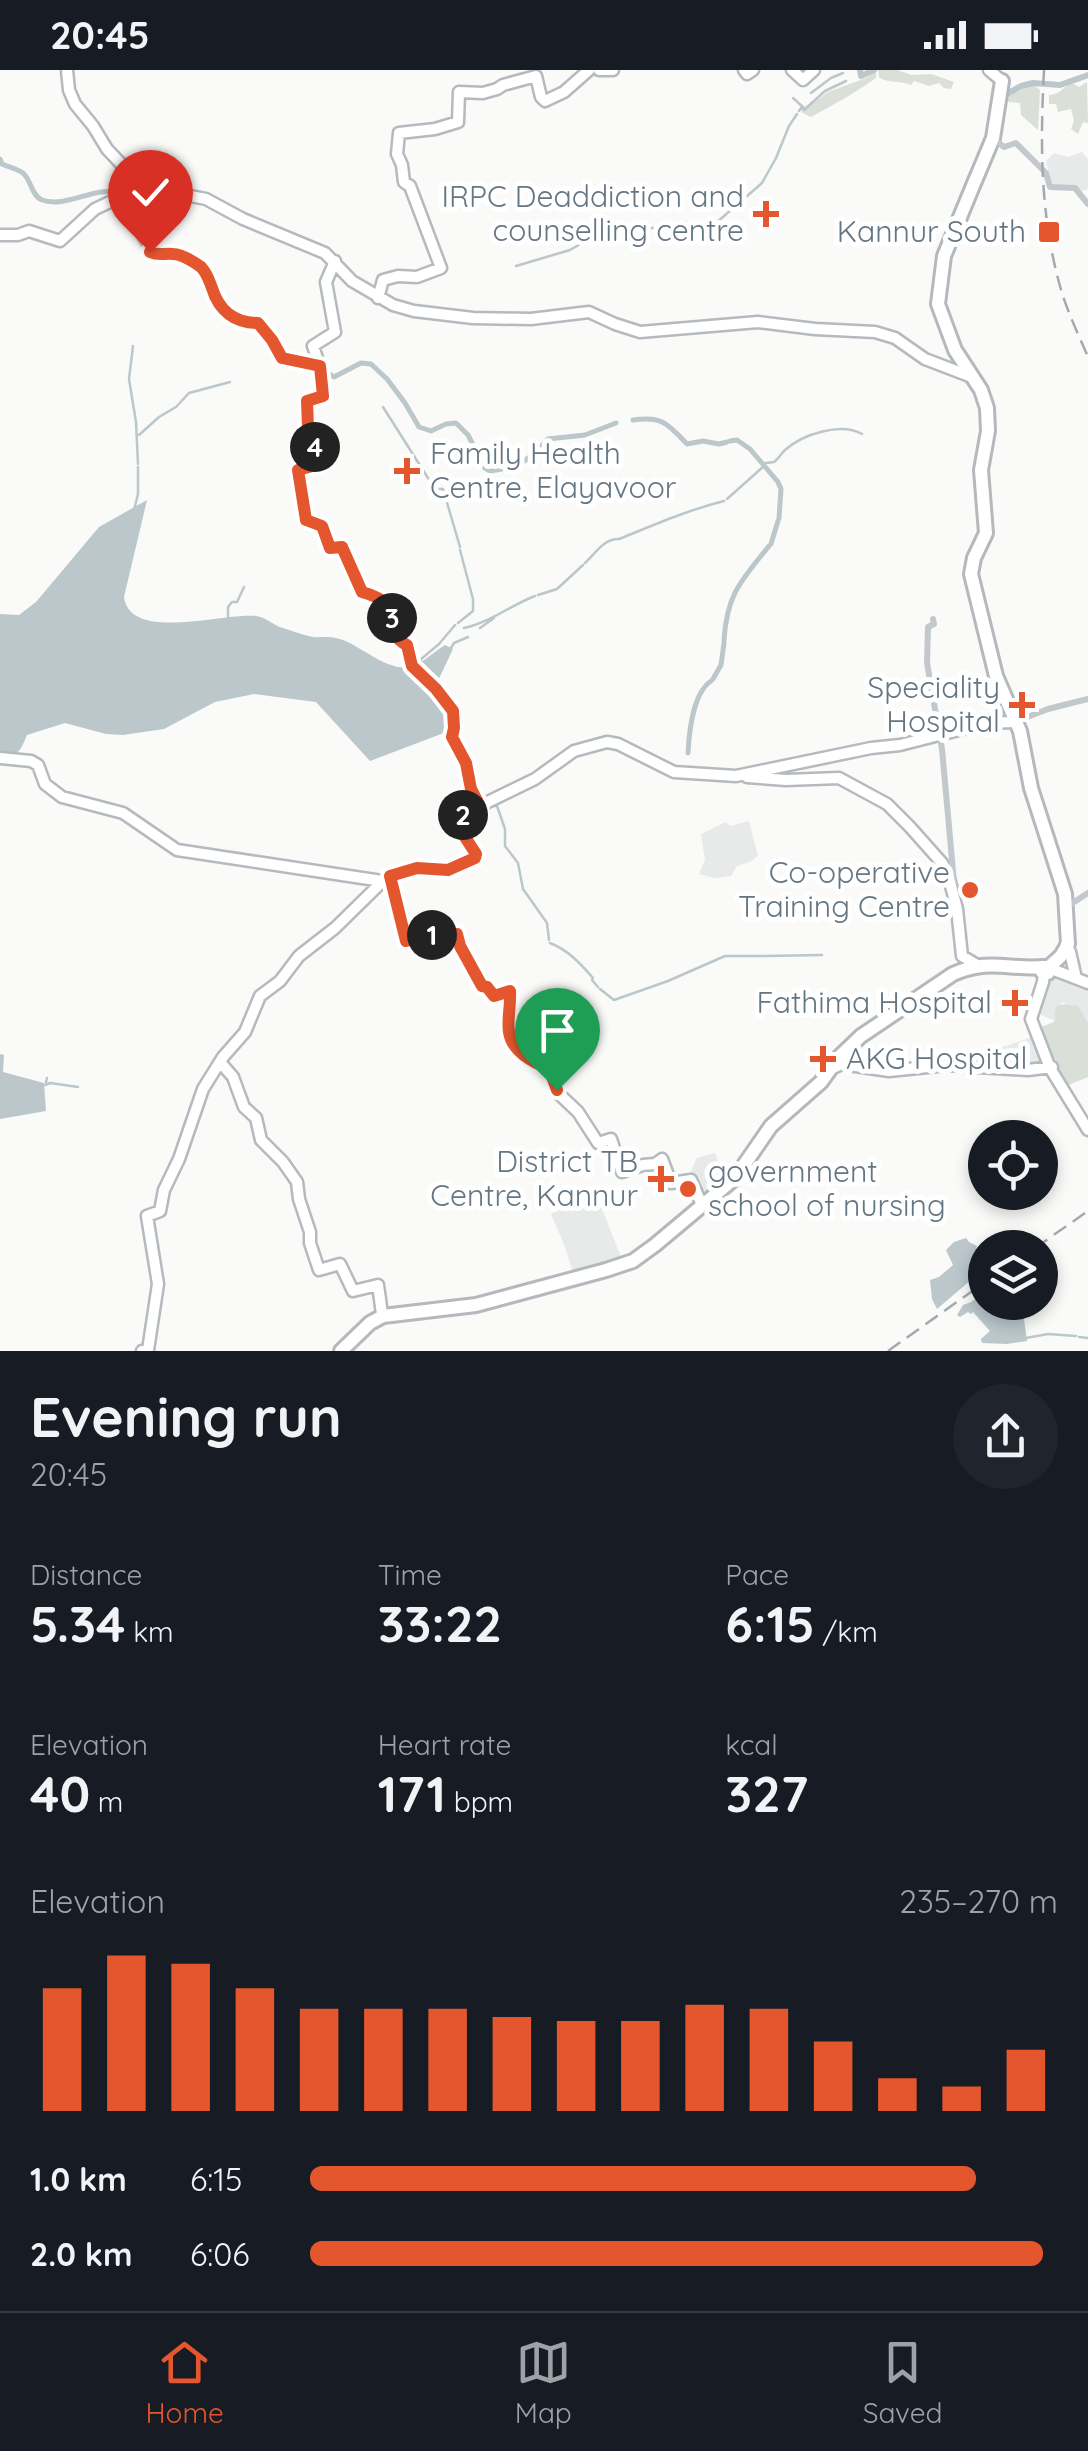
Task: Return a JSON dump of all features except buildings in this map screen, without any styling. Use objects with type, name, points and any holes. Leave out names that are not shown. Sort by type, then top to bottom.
[{"type":"highway","points":[[856,1043],[953,974],[979,966],[1044,971],[1067,946],[1068,902],[1029,789],[1015,722],[1000,697],[969,577],[984,534],[986,404],[966,370],[938,304],[944,256],[993,138],[1001,89]]},
{"type":"highway","points":[[347,1346],[371,1320],[382,1315],[470,1306],[624,1265],[651,1248],[739,1176],[770,1130],[856,1043],[953,976],[979,966]]},
{"type":"main road","points":[[67,70],[69,90],[78,108],[124,168],[176,193],[206,199],[325,253],[352,281],[392,305],[473,318],[531,319],[589,312],[640,332],[758,322],[870,333],[895,338],[926,359],[966,370]]},
{"type":"main road","points":[[378,298],[381,282],[386,279],[417,277],[441,268],[410,186],[404,182],[397,154],[399,133],[458,122],[458,92],[488,92],[536,76],[544,101],[564,92],[589,70]]},
{"type":"main road","points":[[599,70],[612,70]]},
{"type":"main road","points":[[744,70],[747,74],[753,70]]},
{"type":"main road","points":[[792,70],[803,80],[814,70]]},
{"type":"main road","points":[[989,70],[1001,89]]},
{"type":"main road","points":[[0,236],[30,231],[60,242],[84,217],[135,190],[138,174]]},
{"type":"main road","points":[[335,262],[326,282],[335,332],[313,346],[323,396],[307,401],[308,427],[319,464],[298,470],[306,520],[322,526],[330,548],[342,547],[362,592],[386,602],[395,636],[406,642],[412,666],[453,711],[453,740],[466,763],[471,789],[485,804]]},
{"type":"main road","points":[[736,776],[938,736],[986,722],[1015,722]]},
{"type":"main road","points":[[142,1351],[148,1350],[158,1284],[147,1216],[160,1212],[164,1190],[196,1105],[209,1077],[244,1032],[260,996],[386,879],[417,868],[448,870],[475,858],[454,820],[540,776],[574,751],[608,742],[674,772],[786,780],[839,778],[877,797],[898,814],[942,864],[954,888],[962,956],[979,966]]},
{"type":"main road","points":[[0,758],[38,764],[45,784],[62,796],[123,813],[175,849],[386,879]]},
{"type":"main road","points":[[386,879],[406,941],[433,934],[457,934],[482,986],[494,996],[510,991],[508,1028],[513,1042],[527,1058],[549,1068],[559,1094],[578,1112],[598,1144],[610,1139],[622,1172],[655,1164],[662,1158],[671,1182],[690,1180],[700,1208]]},
{"type":"main road","points":[[1067,946],[1076,978]]},
{"type":"main road","points":[[1044,971],[1088,984]]},
{"type":"main road","points":[[1044,971],[1088,984]]},
{"type":"main road","points":[[1044,971],[1034,1020],[1048,1067],[1088,1127]]},
{"type":"main road","points":[[837,1061],[876,1070],[947,1065],[1048,1067]]},
{"type":"main road","points":[[220,1062],[233,1077],[244,1107],[256,1118],[260,1140],[297,1182],[318,1268],[340,1264],[353,1291],[378,1285],[382,1315]]},
{"type":"street","points":[[993,138],[1004,147],[1016,142],[1046,173],[1050,188],[1072,187],[1088,204]]},
{"type":"street","points":[[125,194],[139,237],[150,252],[160,256],[179,254],[202,268],[217,301],[232,318],[258,323],[282,358],[320,367]]},
{"type":"street","points":[[933,619],[934,624],[928,628],[927,663],[954,888]]},
{"type":"street","points":[[1015,722],[1088,699]]},
{"type":"street","points":[[1068,902],[1088,892]]},
{"type":"street","points":[[953,974],[962,956]]},
{"type":"shaded area","points":[[878,70],[931,74],[954,82],[951,89],[939,83],[929,86],[914,81],[911,85],[883,79]]},
{"type":"shaded area","points":[[876,71],[876,78],[811,117],[801,112],[828,92]]},
{"type":"shaded area","points":[[1087,82],[1088,123],[1083,122],[1078,134],[1071,129],[1071,109],[1058,112],[1056,104],[1049,104],[1049,95],[1072,83],[1079,87]]},
{"type":"shaded area","points":[[1034,85],[1040,90],[1038,130],[1021,115],[1020,103],[1005,98],[1019,88]]},
{"type":"shaded area","points":[[1082,152],[1088,159],[1088,189],[1080,192],[1052,186],[1046,161],[1054,153],[1068,157]]},
{"type":"shaded area","points":[[147,500],[124,597],[130,611],[143,619],[160,622],[260,617],[306,635],[345,641],[404,668],[445,645],[453,649],[434,689],[449,714],[449,731],[370,761],[316,702],[254,694],[215,702],[164,729],[106,734],[65,723],[27,735],[19,751],[3,756],[0,763],[0,614],[19,615],[36,602],[99,527]]},
{"type":"shaded area","points":[[749,821],[758,856],[737,866],[731,876],[714,878],[699,874],[705,860],[701,834],[726,822],[730,826]]},
{"type":"shaded area","points":[[1052,975],[1088,987],[1088,1024],[1079,1008],[1062,1002],[1053,1020],[1036,1013]]},
{"type":"shaded area","points":[[1056,1006],[1078,1006],[1088,1023],[1088,1077],[1066,1086],[1050,1060],[1041,1027],[1054,1022]]},
{"type":"shaded area","points":[[1035,1036],[1045,1063],[1008,1067],[1000,1048]]},
{"type":"shaded area","points":[[0,1054],[4,1055],[3,1072],[44,1083],[46,1111],[0,1119]]},
{"type":"shaded area","points":[[715,1153],[726,1182],[708,1196],[694,1186],[690,1173],[697,1158]]},
{"type":"shaded area","points":[[594,1195],[623,1262],[574,1276],[551,1214]]},
{"type":"shaded area","points":[[968,1241],[968,1283],[937,1309],[930,1280],[953,1265],[946,1250],[954,1242]]},
{"type":"shaded area","points":[[968,1303],[968,1312],[960,1317],[957,1315]]},
{"type":"shaded area","points":[[980,1320],[1024,1320],[1027,1341],[982,1343],[981,1339],[990,1331]]},
{"type":"waterway","points":[[860,70],[861,76],[874,70]]},
{"type":"waterway","points":[[811,93],[843,73]]},
{"type":"waterway","points":[[999,95],[1033,83],[1060,85],[1088,75]]},
{"type":"waterway","points":[[799,111],[846,81]]},
{"type":"waterway","points":[[793,98],[804,108]]},
{"type":"waterway","points":[[516,266],[570,250],[612,231],[684,222],[694,226],[716,223],[762,183],[797,114]]},
{"type":"waterway","points":[[0,159],[2,164],[24,174],[42,200],[62,201],[102,192],[120,194]]},
{"type":"waterway","points":[[181,258],[206,280]]},
{"type":"waterway","points":[[225,313],[230,320],[245,323]]},
{"type":"waterway","points":[[133,346],[129,379],[138,464]]},
{"type":"waterway","points":[[321,368],[334,377],[361,363],[371,364],[387,379],[419,427],[431,431],[456,423],[490,471],[523,462],[548,439],[585,435],[616,423]]},
{"type":"waterway","points":[[139,435],[189,393],[230,382]]},
{"type":"waterway","points":[[383,407],[435,489],[443,489],[460,547]]},
{"type":"waterway","points":[[633,420],[664,423],[687,444],[727,442]]},
{"type":"waterway","points":[[766,463],[774,462],[802,439],[822,432],[844,429],[862,434]]},
{"type":"waterway","points":[[730,441],[737,440],[750,449],[778,482],[779,518]]},
{"type":"waterway","points":[[727,499],[764,466]]},
{"type":"waterway","points":[[134,510],[138,467]]},
{"type":"waterway","points":[[585,563],[609,541],[724,501]]},
{"type":"waterway","points":[[771,544],[778,521]]},
{"type":"waterway","points":[[724,640],[732,599],[769,546]]},
{"type":"waterway","points":[[458,623],[473,611],[460,550]]},
{"type":"waterway","points":[[538,595],[557,589],[583,565]]},
{"type":"waterway","points":[[228,617],[228,607],[237,602],[244,587]]},
{"type":"waterway","points":[[464,628],[535,596]]},
{"type":"waterway","points":[[480,628],[494,618]]},
{"type":"waterway","points":[[422,663],[420,660],[455,625]]},
{"type":"waterway","points":[[451,648],[468,637]]},
{"type":"waterway","points":[[713,679],[721,665],[724,643]]},
{"type":"waterway","points":[[688,753],[696,704],[711,681]]},
{"type":"waterway","points":[[474,777],[486,801]]},
{"type":"waterway","points":[[489,806],[497,806],[505,829],[505,846],[518,863],[523,889],[547,923],[549,940]]},
{"type":"waterway","points":[[550,943],[573,958],[598,987]]},
{"type":"waterway","points":[[764,956],[822,955]]},
{"type":"waterway","points":[[600,989],[614,1000],[725,956],[762,956]]},
{"type":"waterway","points":[[46,1082],[47,1078]]},
{"type":"waterway","points":[[45,1085],[78,1087]]},
{"type":"waterway","points":[[1026,1338],[1048,1334],[1076,1336]]},
{"type":"waterway","points":[[1079,1337],[1088,1338]]},
{"type":"railway","points":[[1044,70],[1042,154],[1049,238],[1062,293],[1088,357]]},
{"type":"railway","points":[[1058,1232],[1088,1211]]},
{"type":"railway","points":[[888,1351],[968,1294]]},
{"type":"place","name":"IRPC Deaddiction and counselling centre","points":[[766,214]]},
{"type":"place","name":"Kannur South","points":[[1049,232]]},
{"type":"place","name":"Family Health Centre, Elayavoor","points":[[407,471]]},
{"type":"place","name":"Speciality Hospital","points":[[1022,705]]},
{"type":"place","name":"Co-operative Training Centre","points":[[970,890]]},
{"type":"place","name":"Fathima Hospital","points":[[1015,1003]]},
{"type":"place","name":"AKG Hospital","points":[[823,1059]]},
{"type":"place","name":"District TB Centre, Kannur","points":[[661,1179]]},
{"type":"place","name":"government school of nursing","points":[[688,1189]]},
{"type":"route","points":[[150,252],[160,256],[179,254],[202,268],[217,301],[232,318],[258,323],[282,358],[320,366],[323,396],[307,401],[308,427],[319,464],[298,469],[306,520],[322,526],[330,548],[342,547],[362,592],[386,602],[394,633],[407,645],[412,666],[452,710],[452,737],[466,763],[471,789],[480,806],[454,820],[475,858],[448,870],[417,868],[390,876],[406,941],[433,934],[457,934],[482,986],[494,996],[510,991],[511,1039],[527,1058],[549,1068],[557,1090]]}]
